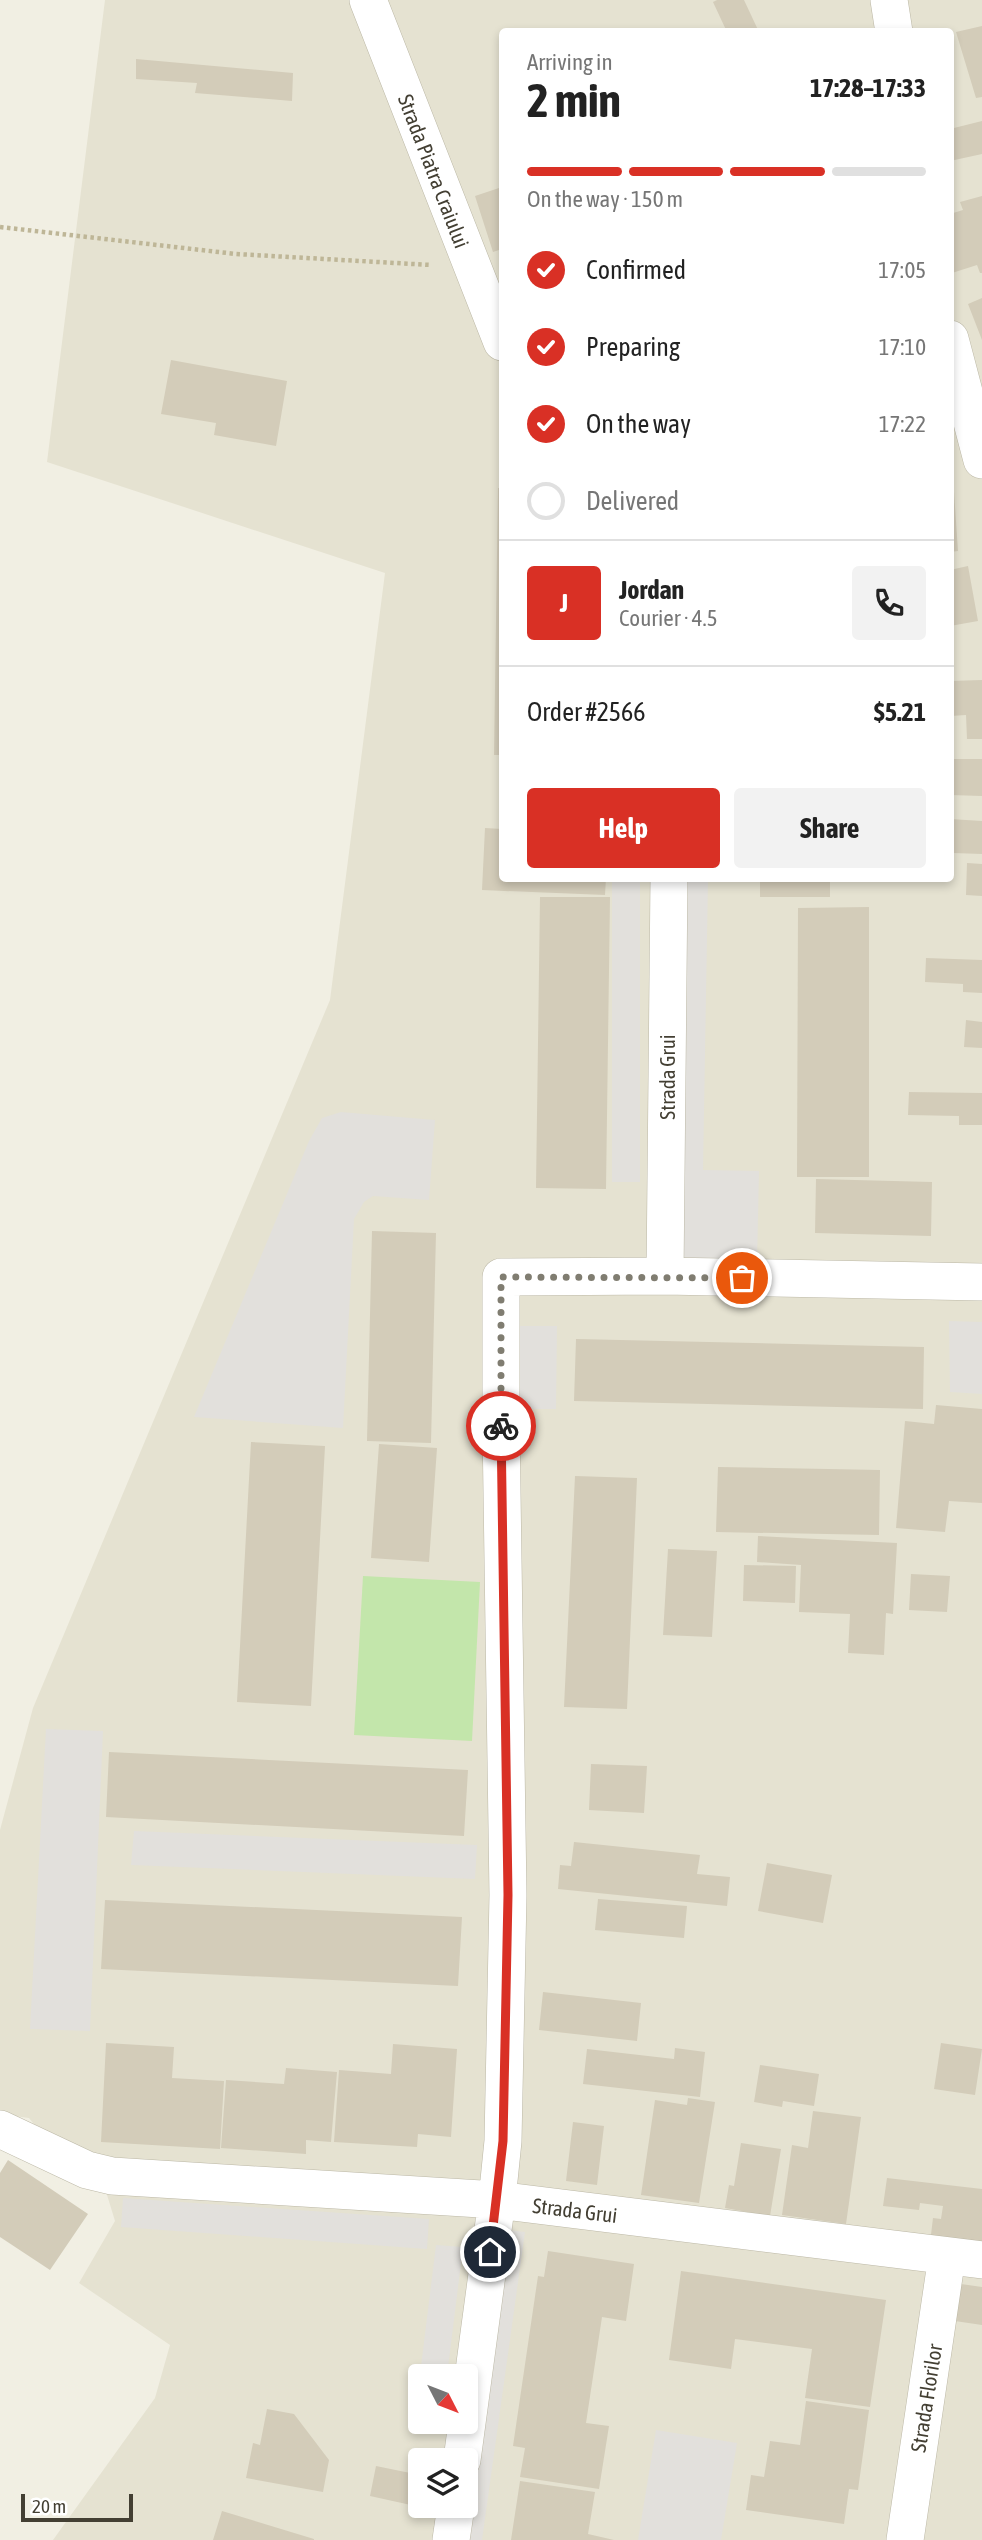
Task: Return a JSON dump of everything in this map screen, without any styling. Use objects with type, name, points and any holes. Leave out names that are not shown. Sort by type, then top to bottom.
[{"type":"street","name":"Strada Piatra Craiului","points":[[368,0],[499,335]]},
{"type":"street","points":[[889,0],[893,28]]},
{"type":"street","points":[[954,350],[965,379],[982,460]]},
{"type":"street","name":"Strada Grui","points":[[665,1276],[668,882]]},
{"type":"street","points":[[464,2448],[503,2141],[508,1895],[501,1464],[501,1277],[665,1276],[982,1282]]},
{"type":"street","name":"Strada Grui","points":[[3,2135],[87,2170],[112,2176],[497,2200],[964,2258]]},
{"type":"street","name":"Strada Florilor","points":[[905,2540],[964,2258]]},
{"type":"street","points":[[451,2540],[454,2518]]},
{"type":"path","points":[[0,226],[236,254],[443,266],[470,265]]},
{"type":"shaded area","points":[[105,0],[982,0],[982,2540],[53,2540],[155,2398],[170,2345],[79,2283],[115,2221],[97,2162],[50,2144],[29,2118],[0,2114],[0,1830],[33,1708],[330,1000],[385,573],[47,462]]},
{"type":"shaded area","points":[[612,882],[640,882],[640,1182],[612,1182]]},
{"type":"shaded area","points":[[680,882],[708,882],[703,1170],[759,1171],[757,1262],[674,1257]]},
{"type":"shaded area","points":[[341,1112],[435,1120],[429,1200],[373,1196],[364,1202],[354,1219],[343,1428],[194,1417],[309,1141],[322,1118]]},
{"type":"shaded area","points":[[949,1321],[982,1322],[982,1394],[950,1392]]},
{"type":"shaded area","points":[[515,1326],[557,1326],[556,1409],[513,1409]]},
{"type":"shaded area","points":[[46,1729],[103,1731],[90,2031],[30,2029]]},
{"type":"shaded area","points":[[134,1831],[477,1845],[475,1879],[131,1865]]},
{"type":"shaded area","points":[[123,2198],[429,2219],[427,2249],[121,2227]]},
{"type":"shaded area","points":[[500,2229],[525,2232],[482,2540],[457,2540],[463,2518],[478,2518],[478,2448],[470,2448],[472,2434],[478,2434],[478,2391]]},
{"type":"shaded area","points":[[436,2245],[463,2247],[448,2364],[421,2364]]},
{"type":"shaded area","points":[[656,2430],[737,2443],[721,2540],[638,2540]]},
{"type":"green space","points":[[363,1576],[480,1582],[472,1741],[354,1735]]},
{"type":"building","points":[[744,0],[757,28],[725,28],[713,2]]},
{"type":"building","points":[[982,26],[982,97],[976,98],[956,32]]},
{"type":"building","points":[[136,59],[293,73],[292,101],[195,93],[197,83],[136,79]]},
{"type":"building","points":[[982,121],[982,154],[954,160],[954,128]]},
{"type":"building","points":[[499,188],[499,250],[493,252],[475,196]]},
{"type":"building","points":[[982,196],[982,273],[977,265],[954,272],[954,213],[963,210],[960,202]]},
{"type":"building","points":[[982,298],[982,340],[968,304]]},
{"type":"building","points":[[171,360],[287,381],[276,446],[214,435],[216,423],[161,414]]},
{"type":"building","points":[[498,488],[499,488],[499,755],[494,755]]},
{"type":"building","points":[[954,492],[958,551],[954,552]]},
{"type":"building","points":[[968,566],[978,621],[954,625],[954,569]]},
{"type":"building","points":[[982,680],[982,739],[967,739],[966,715],[954,716],[954,681]]},
{"type":"building","points":[[954,759],[982,759],[982,796],[954,795]]},
{"type":"building","points":[[954,819],[982,821],[982,854],[954,853]]},
{"type":"building","points":[[485,828],[499,829],[499,882],[606,882],[605,895],[482,890]]},
{"type":"building","points":[[967,863],[982,864],[982,896],[966,895]]},
{"type":"building","points":[[760,882],[830,882],[830,897],[760,897]]},
{"type":"building","points":[[540,897],[610,897],[606,1189],[536,1188]]},
{"type":"building","points":[[869,907],[869,1177],[797,1177],[798,908]]},
{"type":"building","points":[[926,958],[982,960],[982,993],[963,992],[963,984],[925,982]]},
{"type":"building","points":[[966,1020],[982,1022],[982,1048],[964,1047]]},
{"type":"building","points":[[909,1092],[982,1093],[982,1125],[959,1125],[959,1116],[908,1115]]},
{"type":"building","points":[[816,1179],[932,1182],[931,1236],[815,1233]]},
{"type":"building","points":[[372,1231],[436,1233],[431,1443],[367,1441]]},
{"type":"building","points":[[576,1339],[924,1347],[923,1409],[574,1401]]},
{"type":"building","points":[[936,1405],[982,1409],[982,1503],[949,1501],[945,1532],[896,1528],[905,1421],[934,1424]]},
{"type":"building","points":[[251,1442],[325,1446],[311,1706],[237,1702]]},
{"type":"building","points":[[379,1444],[437,1448],[429,1562],[371,1558]]},
{"type":"building","points":[[718,1467],[880,1470],[879,1535],[716,1532]]},
{"type":"building","points":[[575,1476],[637,1478],[627,1709],[564,1707]]},
{"type":"building","points":[[758,1536],[897,1543],[893,1614],[886,1613],[884,1655],[848,1653],[850,1614],[799,1612],[801,1565],[757,1562]]},
{"type":"building","points":[[668,1549],[717,1551],[712,1637],[663,1635]]},
{"type":"building","points":[[744,1565],[796,1566],[795,1603],[743,1601]]},
{"type":"building","points":[[911,1574],[950,1576],[947,1612],[909,1610]]},
{"type":"building","points":[[109,1752],[468,1770],[464,1836],[106,1817]]},
{"type":"building","points":[[591,1764],[647,1766],[644,1813],[589,1810]]},
{"type":"building","points":[[574,1842],[700,1855],[697,1874],[730,1877],[727,1906],[558,1889],[560,1865],[571,1866]]},
{"type":"building","points":[[767,1863],[832,1875],[823,1923],[758,1911]]},
{"type":"building","points":[[598,1899],[687,1906],[684,1938],[595,1930]]},
{"type":"building","points":[[105,1900],[462,1917],[458,1986],[101,1969]]},
{"type":"building","points":[[543,1992],[641,2003],[637,2041],[539,2030]]},
{"type":"building","points":[[106,2043],[174,2047],[172,2078],[224,2081],[220,2149],[101,2142]]},
{"type":"building","points":[[941,2043],[982,2049],[975,2095],[934,2089]]},
{"type":"building","points":[[393,2044],[457,2049],[451,2137],[418,2134],[417,2147],[334,2142],[339,2070],[391,2074]]},
{"type":"building","points":[[675,2048],[705,2052],[700,2097],[583,2084],[587,2049],[674,2059]]},
{"type":"building","points":[[760,2065],[819,2074],[814,2106],[783,2101],[782,2107],[754,2102]]},
{"type":"building","points":[[286,2068],[337,2072],[331,2142],[306,2140],[306,2154],[221,2148],[226,2080],[284,2084]]},
{"type":"building","points":[[688,2098],[715,2102],[699,2203],[641,2195],[655,2100],[687,2105]]},
{"type":"building","points":[[813,2111],[861,2117],[846,2224],[782,2215],[792,2145],[808,2148]]},
{"type":"building","points":[[573,2122],[604,2126],[597,2185],[566,2181]]},
{"type":"building","points":[[741,2143],[781,2149],[770,2216],[725,2208],[729,2185],[734,2186]]},
{"type":"building","points":[[8,2160],[88,2214],[50,2270],[0,2237],[0,2173]]},
{"type":"building","points":[[887,2178],[982,2189],[982,2243],[930,2243],[933,2218],[941,2219],[943,2206],[920,2203],[919,2210],[883,2206]]},
{"type":"building","points":[[548,2251],[634,2264],[626,2321],[602,2317],[586,2423],[609,2426],[599,2489],[520,2477],[525,2448],[513,2446],[538,2276],[544,2277]]},
{"type":"building","points":[[681,2271],[886,2300],[870,2407],[805,2398],[812,2349],[735,2339],[731,2369],[669,2360]]},
{"type":"building","points":[[961,2284],[982,2287],[982,2325],[955,2321]]},
{"type":"building","points":[[806,2401],[869,2410],[858,2490],[849,2489],[844,2524],[746,2510],[751,2475],[764,2477],[770,2441],[800,2445]]},
{"type":"building","points":[[267,2409],[294,2414],[329,2460],[323,2492],[246,2478],[253,2443],[260,2445]]},
{"type":"building","points":[[376,2466],[408,2473],[408,2504],[370,2496]]},
{"type":"building","points":[[520,2481],[595,2492],[588,2534],[614,2540],[511,2540]]},
{"type":"building","points":[[222,2511],[314,2539],[314,2540],[213,2540]]},
{"type":"way so far","points":[[501,1426],[501,1277],[742,1278]]},
{"type":"route","points":[[490,2252],[503,2141],[508,1895],[501,1426]]}]
